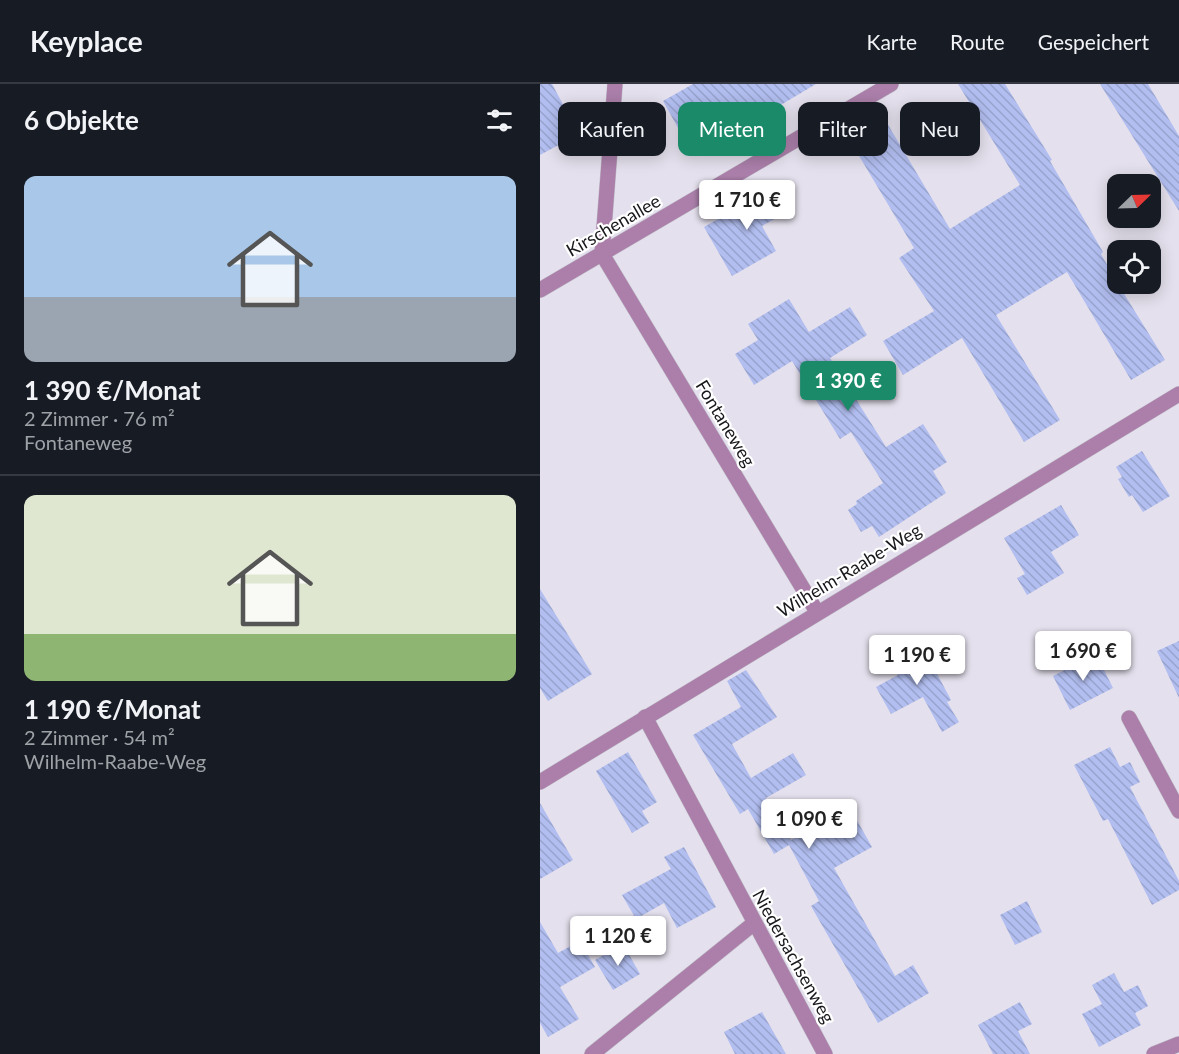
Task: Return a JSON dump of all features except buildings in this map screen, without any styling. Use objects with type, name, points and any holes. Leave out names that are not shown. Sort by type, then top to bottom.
[{"type":"street","points":[[602,254],[615,84]]},
{"type":"street","name":"Kirschenallee","points":[[540,290],[891,84]]},
{"type":"street","name":"Fontaneweg","points":[[602,254],[817,612]]},
{"type":"street","name":"Wilhelm-Raabe-Weg","points":[[540,782],[1179,394]]},
{"type":"street","name":"Niedersachsenweg","points":[[645,717],[753,924],[825,1054]]},
{"type":"street","points":[[1129,718],[1179,811]]},
{"type":"street","points":[[592,1054],[753,924]]},
{"type":"street","points":[[1154,1054],[1179,1044]]}]
